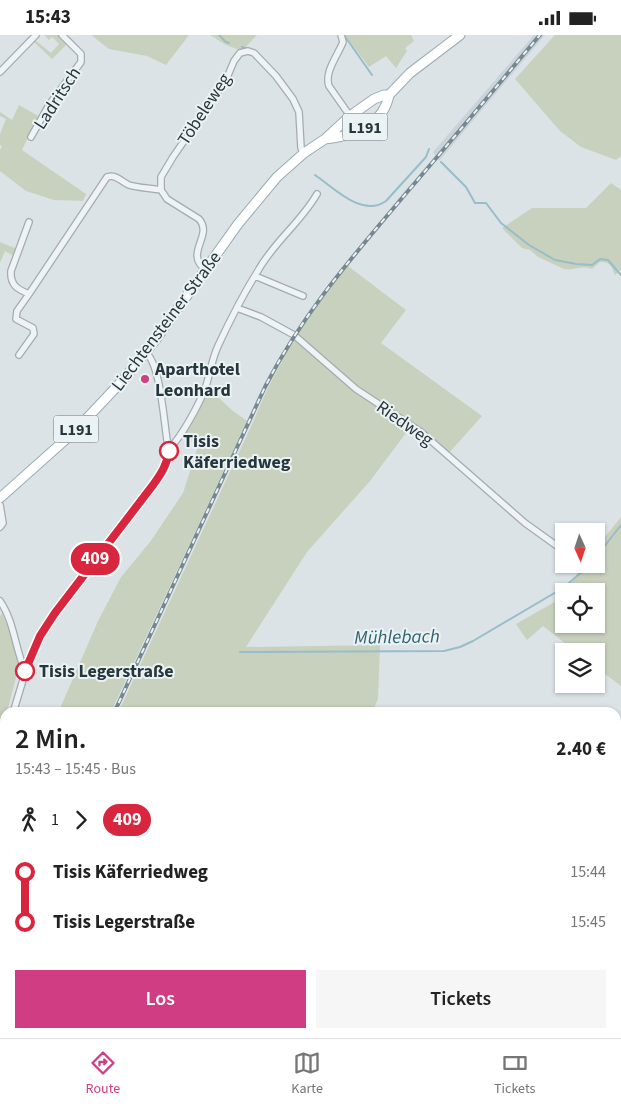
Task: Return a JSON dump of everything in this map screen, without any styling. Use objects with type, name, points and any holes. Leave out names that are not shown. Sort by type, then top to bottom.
[{"type":"main road","points":[[389,95],[410,73],[460,35]]},
{"type":"main road","name":"Liechtensteiner Straße","points":[[0,498],[74,431],[119,385],[146,353],[238,223],[266,189],[304,153],[325,139],[350,116],[374,99],[389,95],[381,116],[358,132],[342,137],[325,139]]},
{"type":"street","points":[[0,71],[36,35]]},
{"type":"street","name":"Ladritsch","points":[[31,137],[49,105],[81,62],[81,55],[62,35]]},
{"type":"street","points":[[341,35],[344,42],[327,81],[350,116]]},
{"type":"street","name":"Töbeleweg","points":[[161,190],[161,177],[173,157],[226,80],[236,57],[245,51],[252,52],[258,57],[276,76],[293,99],[300,112],[301,148],[304,153]]},
{"type":"street","points":[[19,355],[34,334],[33,328],[16,319],[17,311],[107,177],[116,177],[129,185],[161,190],[167,199],[199,219],[204,229],[197,261],[206,270]]},
{"type":"street","points":[[15,707],[25,671],[40,636],[55,613],[164,469],[168,461],[170,448],[203,394],[216,351],[255,276],[274,246],[307,212],[317,194]]},
{"type":"street","points":[[28,294],[17,289],[10,278],[29,222]]},
{"type":"street","points":[[255,276],[303,295]]},
{"type":"street","name":"Riedweg","points":[[238,308],[261,317],[294,335],[356,389],[421,431],[525,523],[555,545]]},
{"type":"street","points":[[146,353],[151,357],[158,379],[167,440],[170,448]]},
{"type":"street","points":[[0,505],[3,523],[0,527]]},
{"type":"street","points":[[0,601],[8,617],[25,671]]},
{"type":"shaded area","points":[[534,35],[545,35],[439,161],[433,152]]},
{"type":"green space","points":[[44,35],[58,35],[67,44],[52,59],[33,41],[35,40],[51,53],[59,44],[52,37],[49,40]]},
{"type":"green space","points":[[91,35],[189,35],[166,65],[147,56],[109,49]]},
{"type":"green space","points":[[210,35],[257,35],[242,51],[226,45]]},
{"type":"green space","points":[[345,35],[411,35],[414,41],[405,48],[407,51],[396,68],[386,56],[369,67]]},
{"type":"green space","points":[[555,35],[621,35],[621,156],[616,160],[581,147],[560,131],[515,79]]},
{"type":"green space","points":[[19,105],[38,116],[22,150],[86,194],[83,201],[54,200],[26,191],[0,171],[0,150],[2,146],[0,145],[0,134],[6,119],[0,116],[0,112],[12,120]]},
{"type":"green space","points":[[611,183],[621,190],[621,270],[615,275],[613,269],[606,262],[600,262],[592,269],[564,269],[538,257],[530,250],[522,248],[502,228],[532,208],[586,208]]},
{"type":"green space","points":[[0,242],[17,249],[14,256],[5,251],[0,263]]},
{"type":"green space","points":[[348,266],[406,310],[381,343],[482,416],[448,454],[409,429],[370,481],[307,552],[246,647],[380,645],[378,699],[374,707],[121,707],[273,378],[295,339],[320,302]]},
{"type":"green space","points":[[208,388],[247,421],[113,707],[61,707],[98,621],[121,577],[150,542],[183,493],[198,446],[181,435]]},
{"type":"green space","points":[[621,517],[621,686],[605,674],[605,643],[565,643],[543,626],[527,640],[516,624],[555,602],[555,633],[605,633],[605,583],[572,583],[578,573],[605,573],[605,537]]},
{"type":"green space","points":[[2,613],[11,635],[19,666],[8,707],[0,707],[0,616]]},
{"type":"waterway","points":[[219,35],[229,43]]},
{"type":"waterway","points":[[344,35],[372,75]]},
{"type":"waterway","points":[[315,175],[339,193],[358,204],[367,206],[377,205],[386,201],[426,157],[429,149]]},
{"type":"waterway","points":[[441,162],[466,187],[475,203],[486,203],[501,223],[529,245],[555,260],[576,264],[592,265],[600,259],[608,260],[621,275]]},
{"type":"waterway","name":"Mühlebach","points":[[605,545],[621,525]]},
{"type":"waterway","name":"Mühlebach","points":[[240,652],[444,651],[473,641],[563,588],[581,573]]},
{"type":"railway","points":[[117,707],[265,387],[296,333],[349,261],[540,35]]},
{"type":"bus line","name":"409","points":[[25,671],[40,636],[55,613],[153,485],[168,461],[169,451]]},
{"type":"place","name":"Aparthotel Leonhard","points":[[145,379]]},
{"type":"place","name":"Tisis Käferriedweg","points":[[169,451]]},
{"type":"place","name":"Tisis Legerstraße","points":[[25,671]]}]
